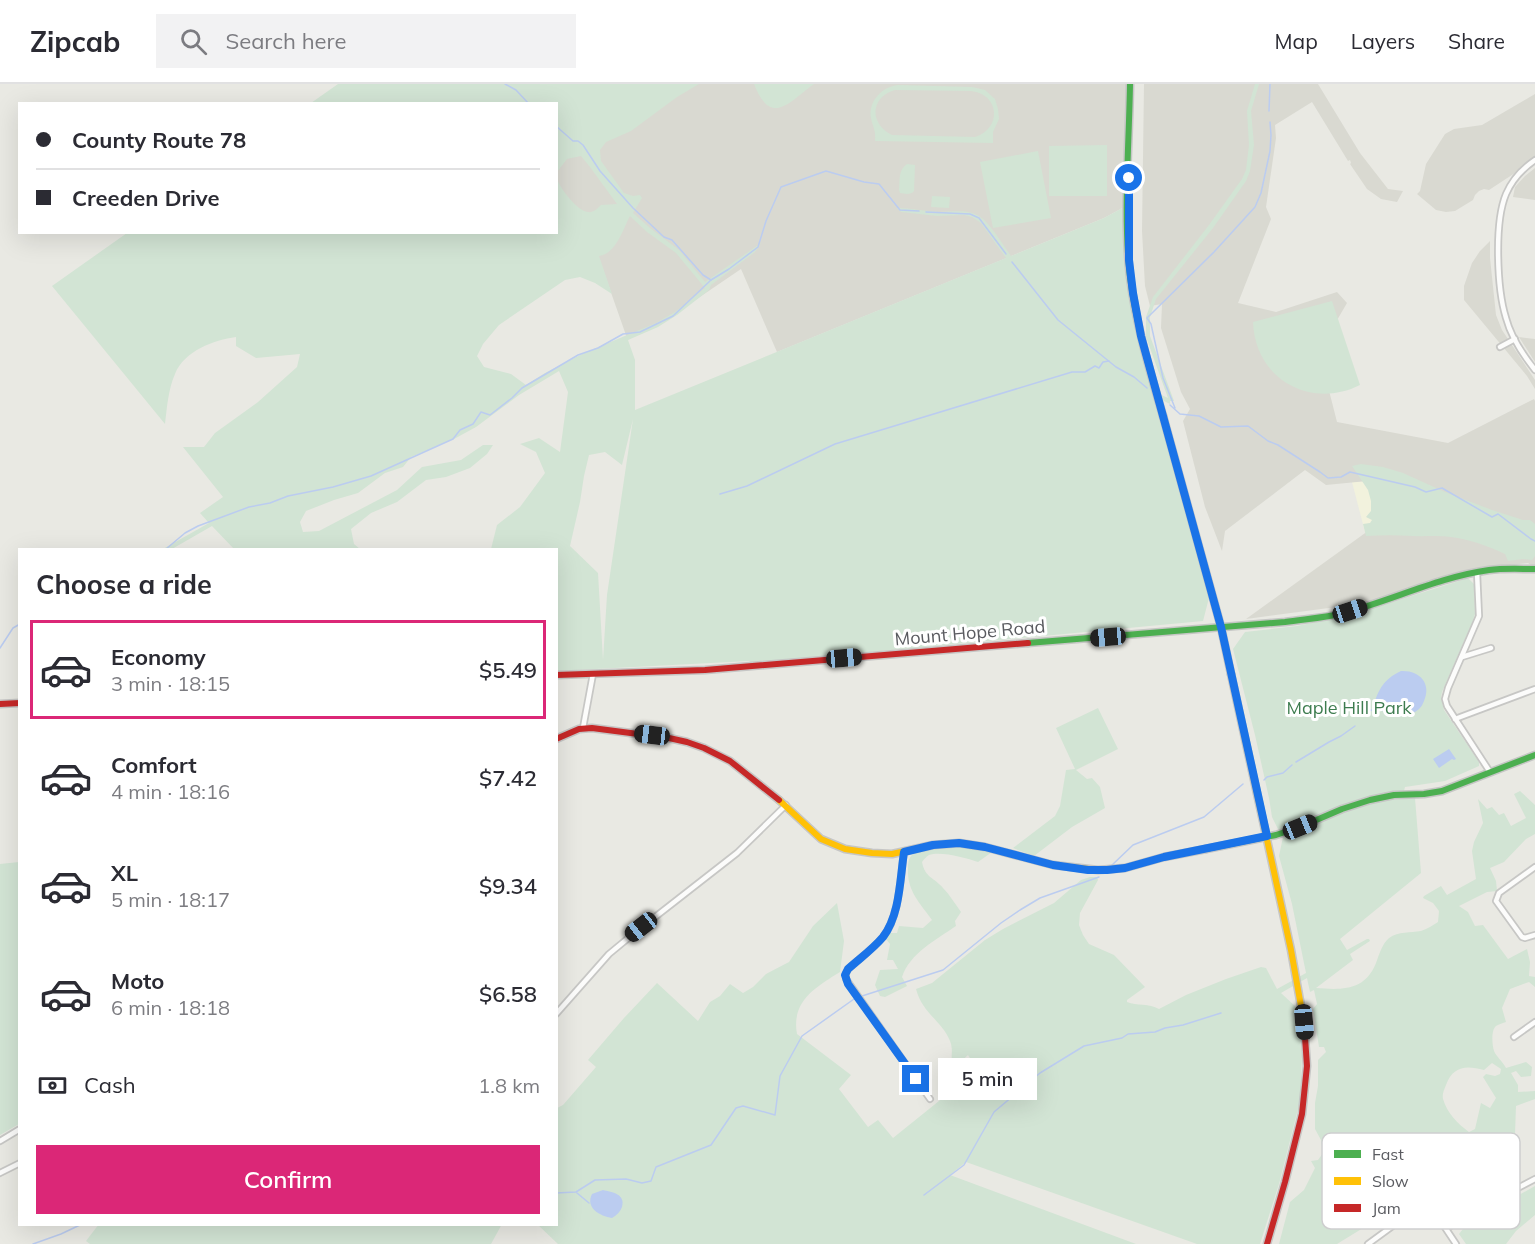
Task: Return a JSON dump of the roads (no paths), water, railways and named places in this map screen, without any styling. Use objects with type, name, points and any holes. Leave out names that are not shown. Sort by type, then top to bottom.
[{"type":"street","points":[[1130,84],[1129,260],[1141,336],[1221,627],[1301,999],[1307,1066],[1305,1099],[1299,1132],[1267,1244]]},
{"type":"street","points":[[1535,160],[1513,180],[1506,194],[1501,214],[1499,253],[1502,298],[1506,318],[1515,339],[1535,370]]},
{"type":"street","points":[[1500,347],[1515,339]]},
{"type":"street","name":"Mount Hope Road","points":[[558,675],[705,670],[1313,618],[1350,611],[1438,582],[1477,572],[1535,568]]},
{"type":"street","points":[[1477,572],[1479,616],[1446,695],[1447,706],[1490,772]]},
{"type":"street","points":[[1462,657],[1491,648]]},
{"type":"street","points":[[583,728],[594,674]]},
{"type":"street","points":[[1455,719],[1535,689]]},
{"type":"street","points":[[0,704],[18,703]]},
{"type":"street","points":[[558,738],[583,728],[669,738],[704,748],[748,774],[821,839],[854,851],[892,854],[933,845],[959,843],[985,847],[1053,865],[1088,870],[1125,868],[1164,857],[1267,836],[1300,827],[1360,803],[1394,795],[1436,793],[1535,754]]},
{"type":"street","points":[[558,1012],[609,954],[737,853],[786,806]]},
{"type":"street","points":[[904,852],[896,905],[889,927],[880,941],[848,969],[845,975],[848,984],[930,1099]]},
{"type":"street","points":[[1535,867],[1499,893],[1496,903],[1526,938],[1535,934]]},
{"type":"street","points":[[1514,1037],[1535,1022]]},
{"type":"street","points":[[0,1141],[18,1130]]},
{"type":"street","points":[[0,1173],[18,1164]]},
{"type":"street","points":[[1520,1187],[1535,1179]]},
{"type":"street","points":[[1368,1244],[1388,1229]]},
{"type":"street","points":[[1448,1229],[1456,1244]]},
{"type":"water","points":[[1401,671],[1418,675],[1425,683],[1426,695],[1421,707],[1410,714],[1372,710],[1382,687],[1389,678]]},
{"type":"water","points":[[1449,749],[1456,759],[1452,759],[1439,768],[1433,759]]},
{"type":"water","points":[[603,1190],[617,1194],[622,1199],[621,1209],[612,1218],[599,1213],[590,1203],[592,1194]]},
{"type":"waterway","points":[[505,84],[516,90],[527,102]]},
{"type":"waterway","points":[[1269,111],[1270,84]]},
{"type":"waterway","points":[[1175,408],[1163,378],[1151,324],[1147,318],[1214,252],[1255,207],[1261,193],[1270,151],[1270,122]]},
{"type":"waterway","points":[[558,128],[573,141],[578,141],[583,145],[600,171],[633,208],[664,237],[672,240],[703,275],[711,280],[758,247],[766,221],[781,187],[826,171],[879,184],[900,210],[919,211]]},
{"type":"waterway","points":[[926,212],[970,214],[979,218],[1006,254]]},
{"type":"waterway","points":[[1012,262],[1058,320],[1116,367],[1134,377],[1147,388]]},
{"type":"waterway","points":[[167,548],[185,533],[198,526],[249,507],[371,476],[453,439],[460,430],[473,424],[481,412],[490,415],[522,388],[578,355],[598,348],[623,334],[640,332],[673,316],[711,280]]},
{"type":"waterway","points":[[720,494],[747,486],[835,444],[1072,372],[1085,372],[1095,366],[1099,368],[1103,362],[1109,361]]},
{"type":"waterway","points":[[1170,405],[1180,414],[1199,416],[1221,427],[1248,426],[1328,478],[1341,477],[1350,472],[1415,487],[1426,492],[1442,488],[1492,517],[1498,514],[1535,541]]},
{"type":"waterway","points":[[0,648],[13,628],[18,625]]},
{"type":"waterway","points":[[1368,711],[1372,710]]},
{"type":"waterway","points":[[1296,762],[1355,726]]},
{"type":"waterway","points":[[1264,780],[1283,773],[1292,765]]},
{"type":"waterway","points":[[1111,866],[1133,845],[1204,817],[1243,784]]},
{"type":"waterway","points":[[862,996],[943,970],[1001,923],[1040,898],[1099,877]]},
{"type":"waterway","points":[[558,1193],[576,1192],[595,1180],[626,1179],[642,1183],[651,1181],[656,1167],[711,1145],[736,1108],[743,1106],[775,1115],[780,1076],[802,1036],[854,999]]},
{"type":"waterway","points":[[924,1195],[964,1165],[994,1112],[1040,1073],[1084,1046],[1122,1038],[1128,1034],[1155,1032],[1221,1013]]},
{"type":"waterway","points":[[577,1193],[589,1203]]},
{"type":"waterway","points":[[33,1244],[78,1226]]},
{"type":"park label","name":"Maple Hill Park","points":[[1349,708]]}]
